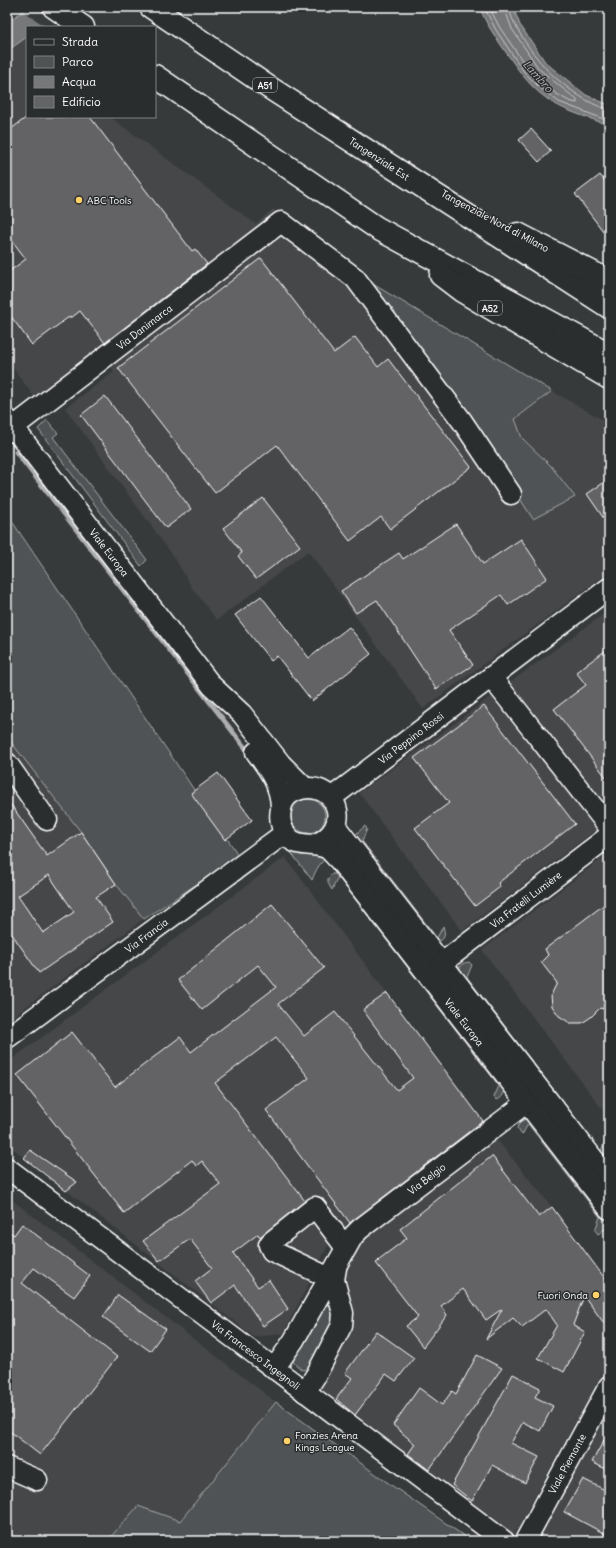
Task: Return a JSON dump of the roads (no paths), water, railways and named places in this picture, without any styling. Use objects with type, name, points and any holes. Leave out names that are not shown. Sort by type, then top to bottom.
[{"type":"highway","name":"Tangenziale Est","points":[[151,7],[266,86],[609,307]]},
{"type":"highway","points":[[156,77],[378,228],[609,354]]},
{"type":"highway","name":"Tangenziale Nord di Milano","points":[[381,161],[609,281]]},
{"type":"highway","points":[[466,206],[609,290]]},
{"type":"highway","name":"A52","points":[[378,228],[462,292],[609,378]]},
{"type":"street","name":"Via Danimarca","points":[[9,426],[281,222],[355,278],[462,421],[511,494]]},
{"type":"street","name":"Viale Europa","points":[[9,426],[212,686],[232,721],[271,772],[281,794],[279,816],[281,826],[288,837],[296,843],[313,845],[328,850],[339,860],[609,1210]]},
{"type":"street","name":"Via Peppino Rossi","points":[[331,798],[609,588]]},
{"type":"street","points":[[491,677],[609,827]]},
{"type":"street","name":"Viale Europa","points":[[212,686],[242,714],[281,764],[304,787]]},
{"type":"street","points":[[7,763],[47,820]]},
{"type":"street","points":[[281,806],[292,792],[304,787],[324,791],[331,798],[336,807],[338,817],[336,827],[327,839],[313,845]]},
{"type":"street","name":"Viale Europa","points":[[336,827],[609,1179]]},
{"type":"street","name":"Via Francia","points":[[7,1038],[285,833]]},
{"type":"street","name":"Via Fratelli Lumière","points":[[442,963],[609,836]]},
{"type":"street","name":"Via Belgio","points":[[274,1369],[294,1340],[340,1261],[366,1224],[526,1103]]},
{"type":"street","name":"Via Francesco Ingegnoli","points":[[7,1168],[504,1541]]},
{"type":"street","points":[[305,1392],[316,1375],[342,1326],[343,1313],[340,1261]]},
{"type":"street","name":"Viale Piemonte","points":[[525,1541],[609,1386]]},
{"type":"street","points":[[7,1467],[38,1480]]},
{"type":"water","points":[[29,7],[68,7],[42,26],[26,26],[26,38],[7,51],[7,22]]},
{"type":"water","name":"Lambro","points":[[480,7],[513,7],[520,25],[546,63],[586,95],[609,105],[609,126],[557,105],[532,86],[507,54],[489,27]]},
{"type":"waterway","points":[[16,452],[250,754]]},
{"type":"place","name":"ABC Tools","points":[[79,200]]},
{"type":"place","name":"Fuori Onda","points":[[596,1295]]},
{"type":"place","name":"Fonzies Arena Kings League","points":[[287,1441]]}]
